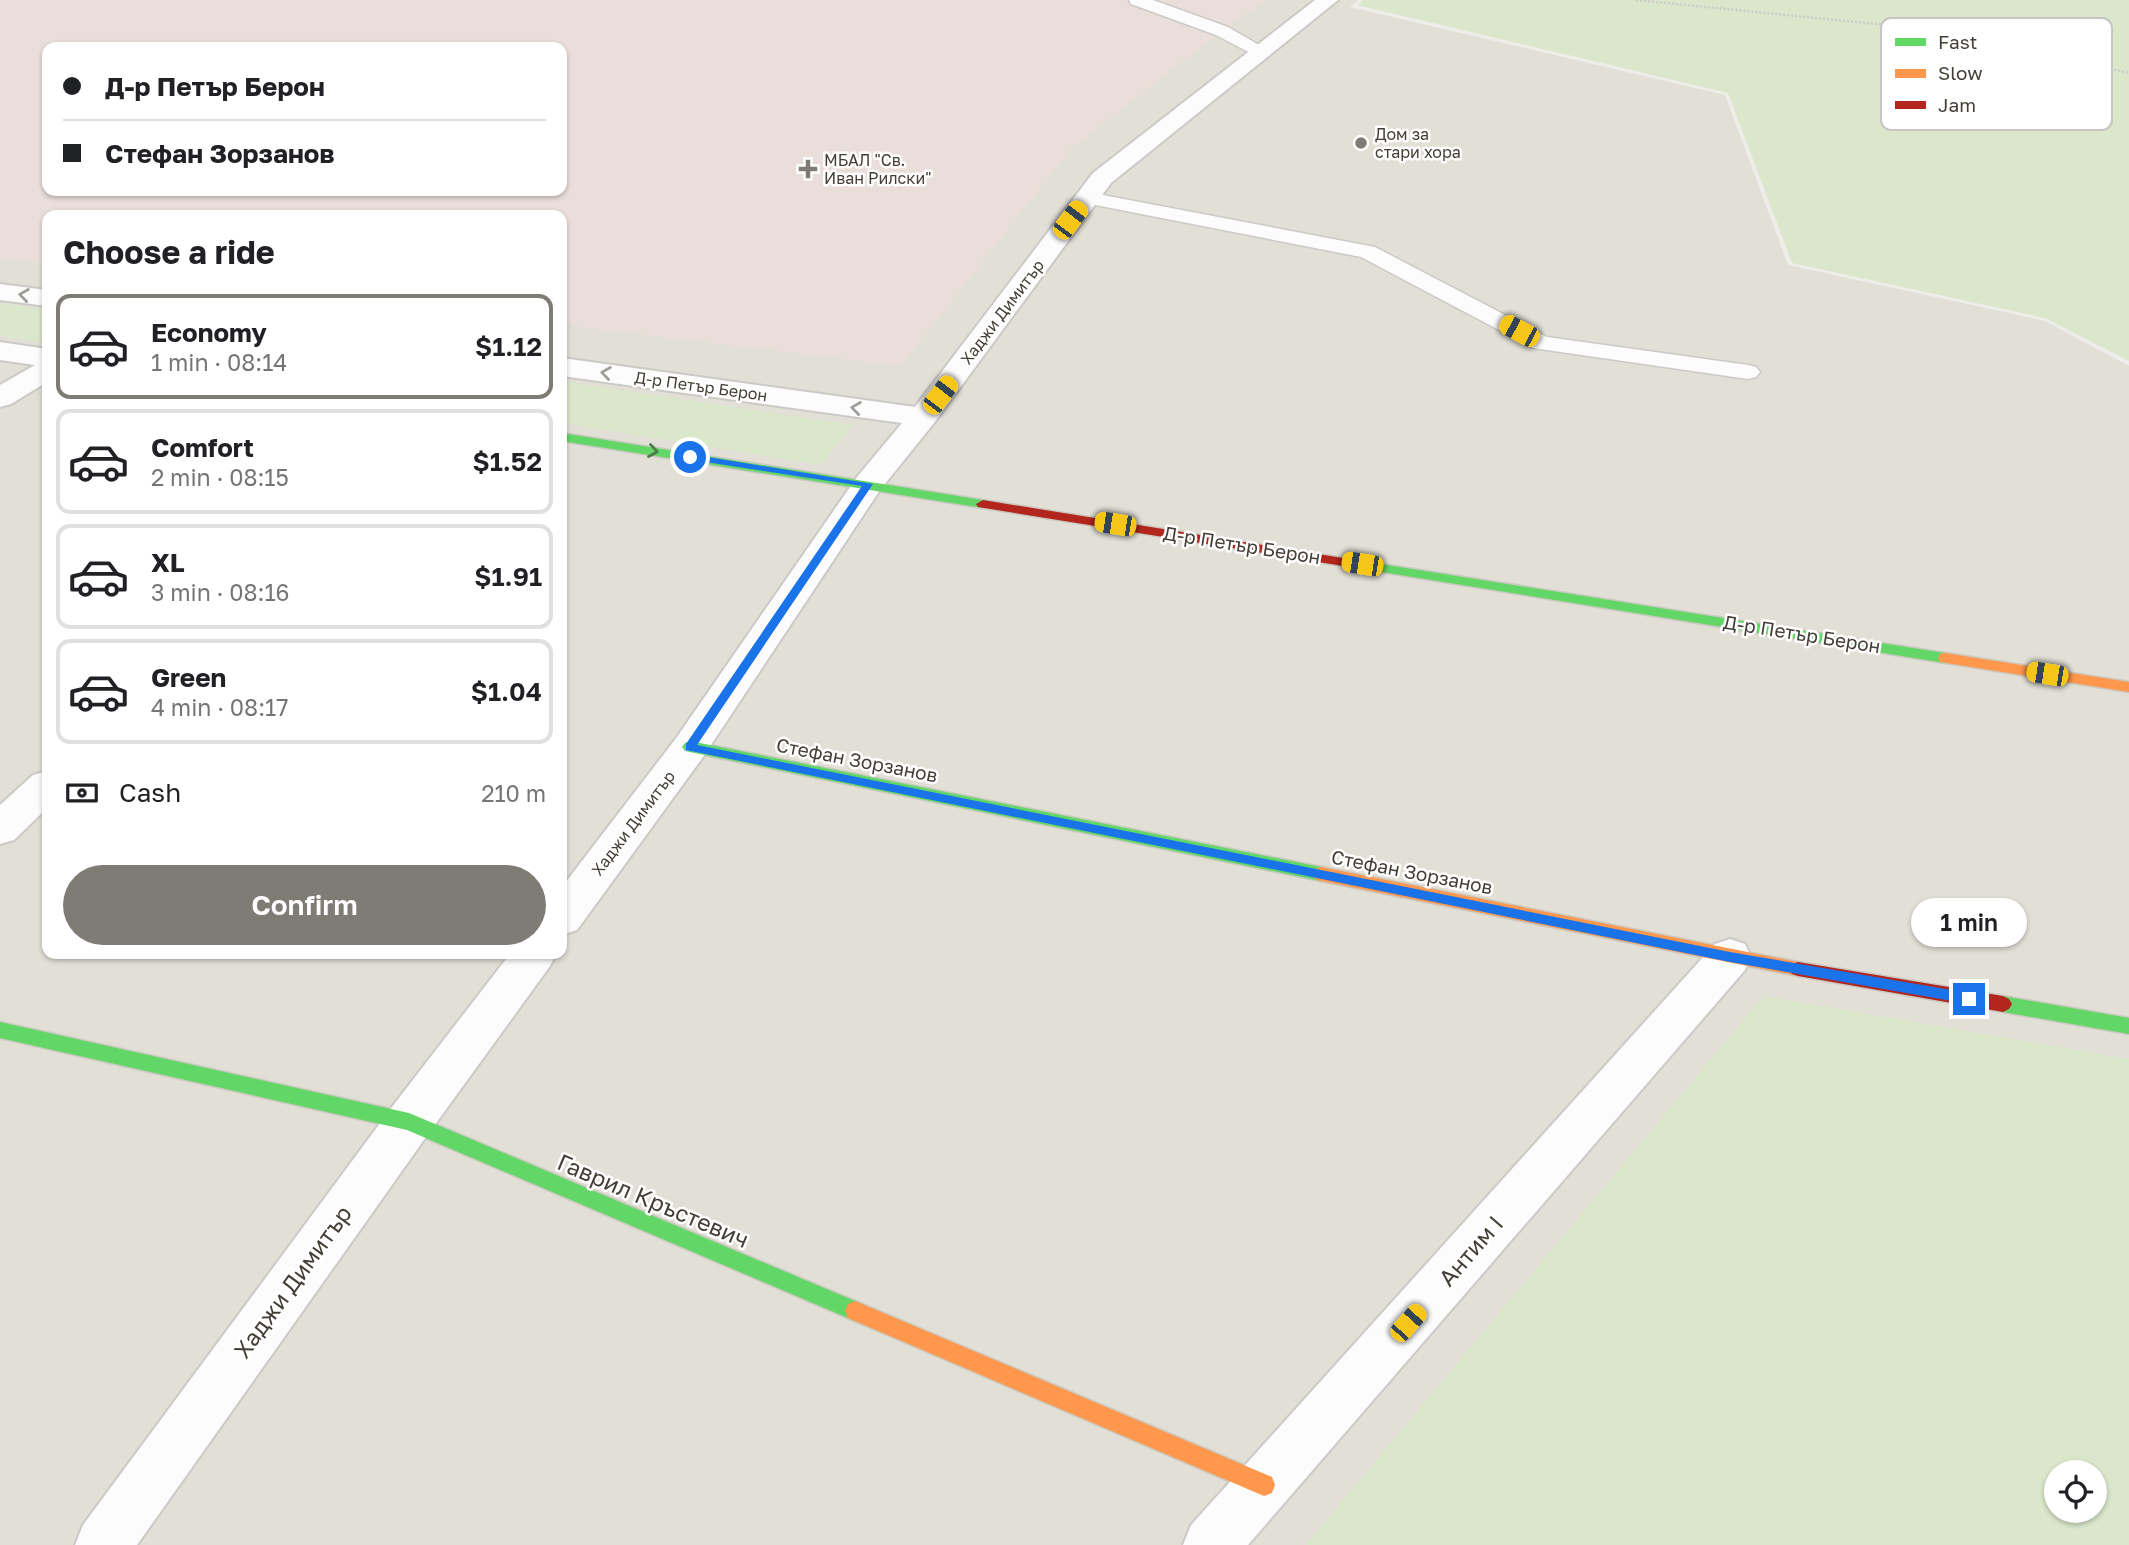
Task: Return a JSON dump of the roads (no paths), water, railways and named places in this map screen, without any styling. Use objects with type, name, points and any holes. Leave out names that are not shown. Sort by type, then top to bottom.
[{"type":"street","name":"Хаджи Димитър","points":[[567,911],[690,747],[868,484],[923,417],[1102,178],[1328,0]]},
{"type":"street","points":[[0,292],[42,297]]},
{"type":"street","points":[[0,351],[42,357]]},
{"type":"street","name":"Д-р Петър Берон","points":[[567,368],[923,417]]},
{"type":"street","points":[[0,397],[42,373]]},
{"type":"street","name":"Д-р Петър Берон","points":[[567,438],[2129,687]]},
{"type":"street","name":"Стефан Зорзанов","points":[[690,747],[1730,957],[2129,1026]]},
{"type":"street","points":[[0,829],[42,790]]},
{"type":"street","name":"Антим I","points":[[1211,1545],[1730,957]]},
{"type":"street","name":"Хаджи Димитър","points":[[103,1545],[409,1122],[531,959]]},
{"type":"street","name":"Гаврил Кръстевич","points":[[0,1030],[409,1122],[1264,1485]]},
{"type":"lane","points":[[1137,0],[1222,31],[1262,52]]},
{"type":"lane","points":[[1087,198],[1367,252],[1541,343],[1748,372]]},
{"type":"place","name":"Дом за стари хора","points":[[1361,143]]},
{"type":"place","name":"МБАЛ \"Св. Иван Рилски\"","points":[[808,169]]}]
